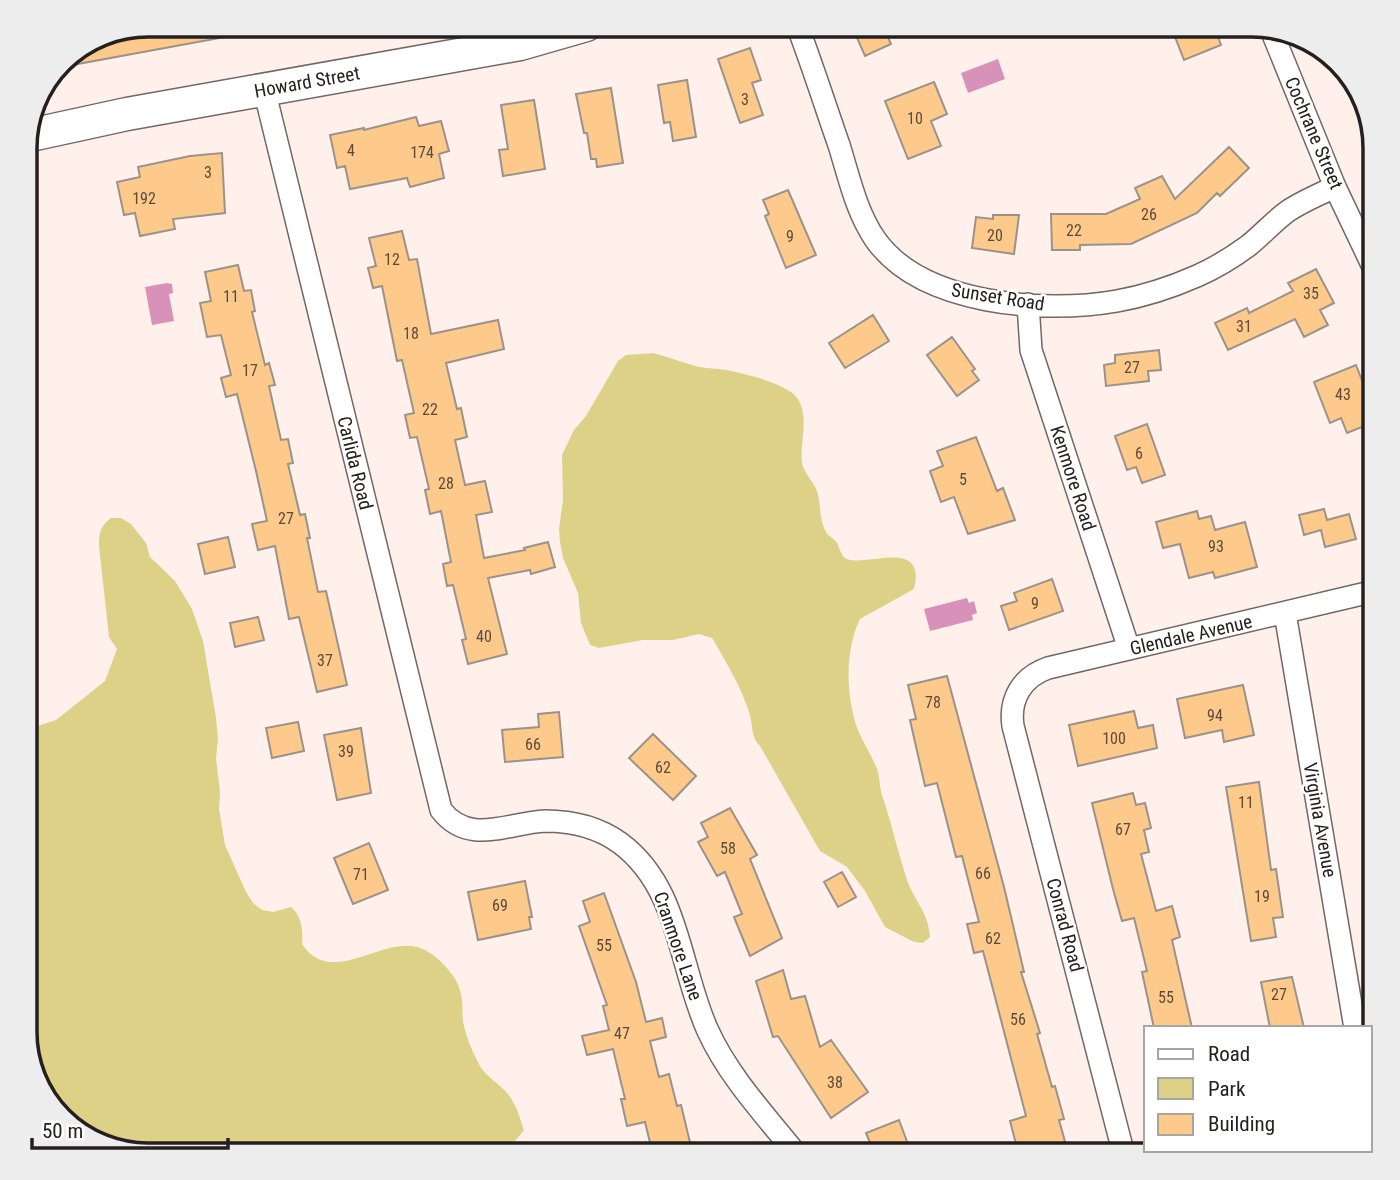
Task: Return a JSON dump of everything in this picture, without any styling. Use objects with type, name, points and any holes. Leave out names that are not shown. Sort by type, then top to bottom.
[{"type":"street","name":"Howard Street","points":[[38,133],[549,37]]},
{"type":"street","name":"Sunset Road","points":[[801,37],[858,206],[869,229],[884,250],[913,275],[940,287],[1028,304],[1087,305],[1145,295],[1200,275],[1232,256],[1291,210],[1335,187]]},
{"type":"street","name":"Cochrane Street","points":[[1275,40],[1335,187],[1363,244]]},
{"type":"street","name":"Carlida Road","points":[[264,89],[437,799],[445,816],[461,828]]},
{"type":"street","name":"Kenmore Road","points":[[1028,304],[1031,350],[1129,649]]},
{"type":"street","name":"Glendale Avenue","points":[[1017,694],[1026,680],[1040,671],[1363,594]]},
{"type":"street","name":"Virginia Avenue","points":[[1285,613],[1355,1026]]},
{"type":"street","name":"Conrad Road","points":[[1017,694],[1012,709],[1013,726],[1121,1143]]},
{"type":"street","name":"Cranmore Lane","points":[[461,828],[479,830],[532,822],[569,823],[605,834],[635,855],[652,874],[664,896],[699,1007],[718,1051],[737,1080],[787,1143]]},
{"type":"green space","points":[[653,353],[699,367],[754,377],[791,392],[802,407],[802,463],[817,491],[826,532],[836,541],[844,557],[852,560],[902,558],[911,563],[916,572],[914,589],[860,619],[852,644],[849,685],[856,725],[877,769],[881,792],[908,883],[927,922],[930,937],[923,943],[914,942],[885,927],[865,891],[847,867],[820,851],[755,739],[743,695],[712,638],[699,634],[673,640],[643,640],[599,648],[590,645],[581,623],[578,593],[563,558],[560,542],[562,455],[574,430],[586,416],[618,361],[626,355]]},
{"type":"green space","points":[[121,518],[131,524],[146,543],[150,557],[175,581],[192,609],[203,641],[216,718],[219,809],[225,845],[253,903],[262,910],[273,912],[291,907],[301,924],[302,944],[315,957],[329,962],[344,961],[394,947],[410,946],[425,950],[437,958],[459,988],[464,1026],[477,1061],[485,1073],[510,1097],[518,1113],[524,1130],[515,1141],[126,1141],[105,1135],[74,1116],[48,1082],[37,1040],[37,726],[56,720],[105,681],[117,649],[109,637],[99,546],[102,527],[107,521]]},
{"type":"shaded area","points":[[998,59],[1005,79],[968,93],[961,73]]},
{"type":"shaded area","points":[[172,284],[173,293],[169,294],[174,321],[152,325],[145,287]]},
{"type":"shaded area","points":[[967,598],[969,603],[974,601],[977,613],[972,615],[973,620],[930,631],[924,609]]},
{"type":"building","points":[[225,37],[73,65],[92,52],[126,39]]},
{"type":"building","points":[[857,37],[888,37],[891,44],[865,56]]},
{"type":"building","points":[[1175,37],[1218,37],[1221,45],[1184,60]]},
{"type":"building","points":[[750,48],[761,80],[752,83],[763,115],[740,123],[718,59]]},
{"type":"building","points":[[687,80],[696,137],[673,141],[670,122],[664,123],[658,85]]},
{"type":"building","points":[[934,82],[947,114],[931,121],[941,146],[908,159],[885,101]]},
{"type":"building","points":[[611,88],[623,163],[597,167],[596,159],[591,159],[576,94]]},
{"type":"building","points":[[534,100],[545,169],[503,176],[499,150],[508,149],[501,105]]},
{"type":"building","points":[[416,117],[419,126],[441,121],[449,151],[439,154],[444,178],[410,187],[407,178],[350,189],[345,166],[337,168],[330,135]]},
{"type":"building","points":[[1229,147],[1249,168],[1220,196],[1217,193],[1197,213],[1131,244],[1080,245],[1080,250],[1052,250],[1051,214],[1106,214],[1140,199],[1135,188],[1162,176],[1175,199]]},
{"type":"building","points":[[222,153],[225,213],[173,219],[175,229],[140,236],[135,213],[124,215],[117,182],[140,177],[138,167],[190,156]]},
{"type":"building","points":[[788,190],[816,255],[786,268],[765,216],[769,214],[763,200]]},
{"type":"building","points":[[993,215],[1019,215],[1014,254],[972,248],[976,217],[993,219]]},
{"type":"building","points":[[402,231],[409,260],[417,259],[431,334],[498,320],[504,349],[446,363],[457,409],[461,408],[467,437],[455,440],[465,485],[485,481],[492,512],[476,515],[484,558],[525,550],[524,548],[548,542],[555,567],[531,574],[530,570],[488,578],[507,654],[468,664],[462,640],[466,639],[453,585],[447,586],[443,564],[451,562],[441,511],[430,514],[425,490],[429,489],[417,437],[410,438],[405,415],[414,413],[402,360],[397,361],[382,286],[373,288],[368,268],[376,266],[369,238]]},
{"type":"building","points":[[238,265],[244,291],[251,290],[255,311],[252,312],[265,365],[269,363],[275,385],[269,386],[281,440],[288,439],[293,463],[288,464],[300,515],[305,514],[318,592],[326,591],[347,685],[317,692],[299,617],[289,619],[275,546],[258,550],[252,524],[267,521],[256,471],[237,394],[226,397],[221,378],[231,375],[221,335],[207,337],[200,303],[211,301],[205,272]]},
{"type":"building","points":[[1316,269],[1334,303],[1320,310],[1328,325],[1304,337],[1295,319],[1228,350],[1215,323],[1247,308],[1249,313],[1293,291],[1288,283]]},
{"type":"building","points":[[873,315],[889,341],[845,368],[829,343]]},
{"type":"building","points":[[952,337],[975,369],[972,371],[979,380],[957,396],[927,355]]},
{"type":"building","points":[[1159,350],[1161,370],[1148,371],[1149,381],[1106,386],[1104,365],[1115,363],[1115,355]]},
{"type":"building","points":[[1356,365],[1363,383],[1363,427],[1347,433],[1341,418],[1330,423],[1314,382]]},
{"type":"building","points":[[1147,424],[1165,475],[1142,483],[1136,467],[1127,470],[1115,436]]},
{"type":"building","points":[[976,437],[997,491],[1003,488],[1015,520],[968,534],[954,497],[941,502],[930,471],[943,466],[937,451]]},
{"type":"building","points":[[1324,509],[1327,520],[1349,514],[1356,539],[1325,547],[1321,530],[1304,535],[1299,515]]},
{"type":"building","points":[[1197,511],[1199,519],[1211,516],[1215,530],[1245,522],[1257,567],[1215,578],[1213,572],[1189,578],[1180,544],[1163,548],[1156,522]]},
{"type":"building","points":[[228,537],[235,567],[205,574],[198,544]]},
{"type":"building","points":[[1052,579],[1063,611],[1009,630],[1001,606],[1017,601],[1014,593]]},
{"type":"building","points":[[258,617],[264,640],[235,647],[230,623]]},
{"type":"building","points":[[947,676],[1004,887],[1024,972],[1021,972],[1040,1033],[1037,1034],[1064,1119],[1059,1120],[1065,1143],[1016,1143],[1010,1121],[1026,1116],[983,951],[974,953],[967,924],[979,922],[962,856],[956,857],[937,783],[925,786],[910,720],[916,719],[908,685]]},
{"type":"building","points":[[1243,685],[1254,735],[1224,742],[1222,730],[1185,738],[1177,699]]},
{"type":"building","points":[[1134,711],[1138,728],[1153,725],[1157,748],[1078,766],[1069,725]]},
{"type":"building","points":[[559,712],[563,757],[505,762],[502,730],[539,727],[538,714]]},
{"type":"building","points":[[298,722],[304,751],[272,758],[266,728]]},
{"type":"building","points":[[361,728],[371,793],[337,800],[324,735]]},
{"type":"building","points":[[653,734],[696,776],[673,800],[629,758]]},
{"type":"building","points":[[1259,782],[1271,870],[1276,869],[1283,917],[1273,918],[1276,937],[1251,941],[1226,787]]},
{"type":"building","points":[[1133,793],[1136,805],[1145,803],[1151,828],[1144,830],[1149,852],[1141,854],[1156,911],[1172,906],[1180,937],[1172,940],[1192,1026],[1154,1026],[1142,972],[1147,971],[1134,918],[1122,921],[1092,803]]},
{"type":"building","points":[[730,808],[757,855],[750,859],[782,938],[750,956],[734,917],[742,914],[725,872],[717,876],[698,842],[708,837],[701,823]]},
{"type":"building","points":[[369,843],[388,890],[353,904],[334,858]]},
{"type":"building","points":[[842,872],[856,897],[838,907],[824,882]]},
{"type":"building","points":[[525,881],[532,917],[529,917],[531,929],[478,940],[468,892]]},
{"type":"building","points":[[604,893],[636,982],[646,1022],[662,1018],[666,1037],[650,1041],[659,1077],[669,1074],[677,1106],[681,1105],[690,1143],[650,1143],[645,1122],[627,1126],[621,1099],[625,1099],[613,1049],[587,1055],[582,1036],[609,1030],[603,1006],[607,1005],[579,926],[590,922],[583,901]]},
{"type":"building","points":[[783,970],[791,999],[805,996],[820,1047],[831,1040],[868,1092],[831,1118],[778,1036],[773,1037],[756,981]]},
{"type":"building","points":[[1292,977],[1304,1026],[1270,1026],[1261,982]]},
{"type":"building","points":[[899,1120],[908,1143],[870,1143],[866,1133]]}]
